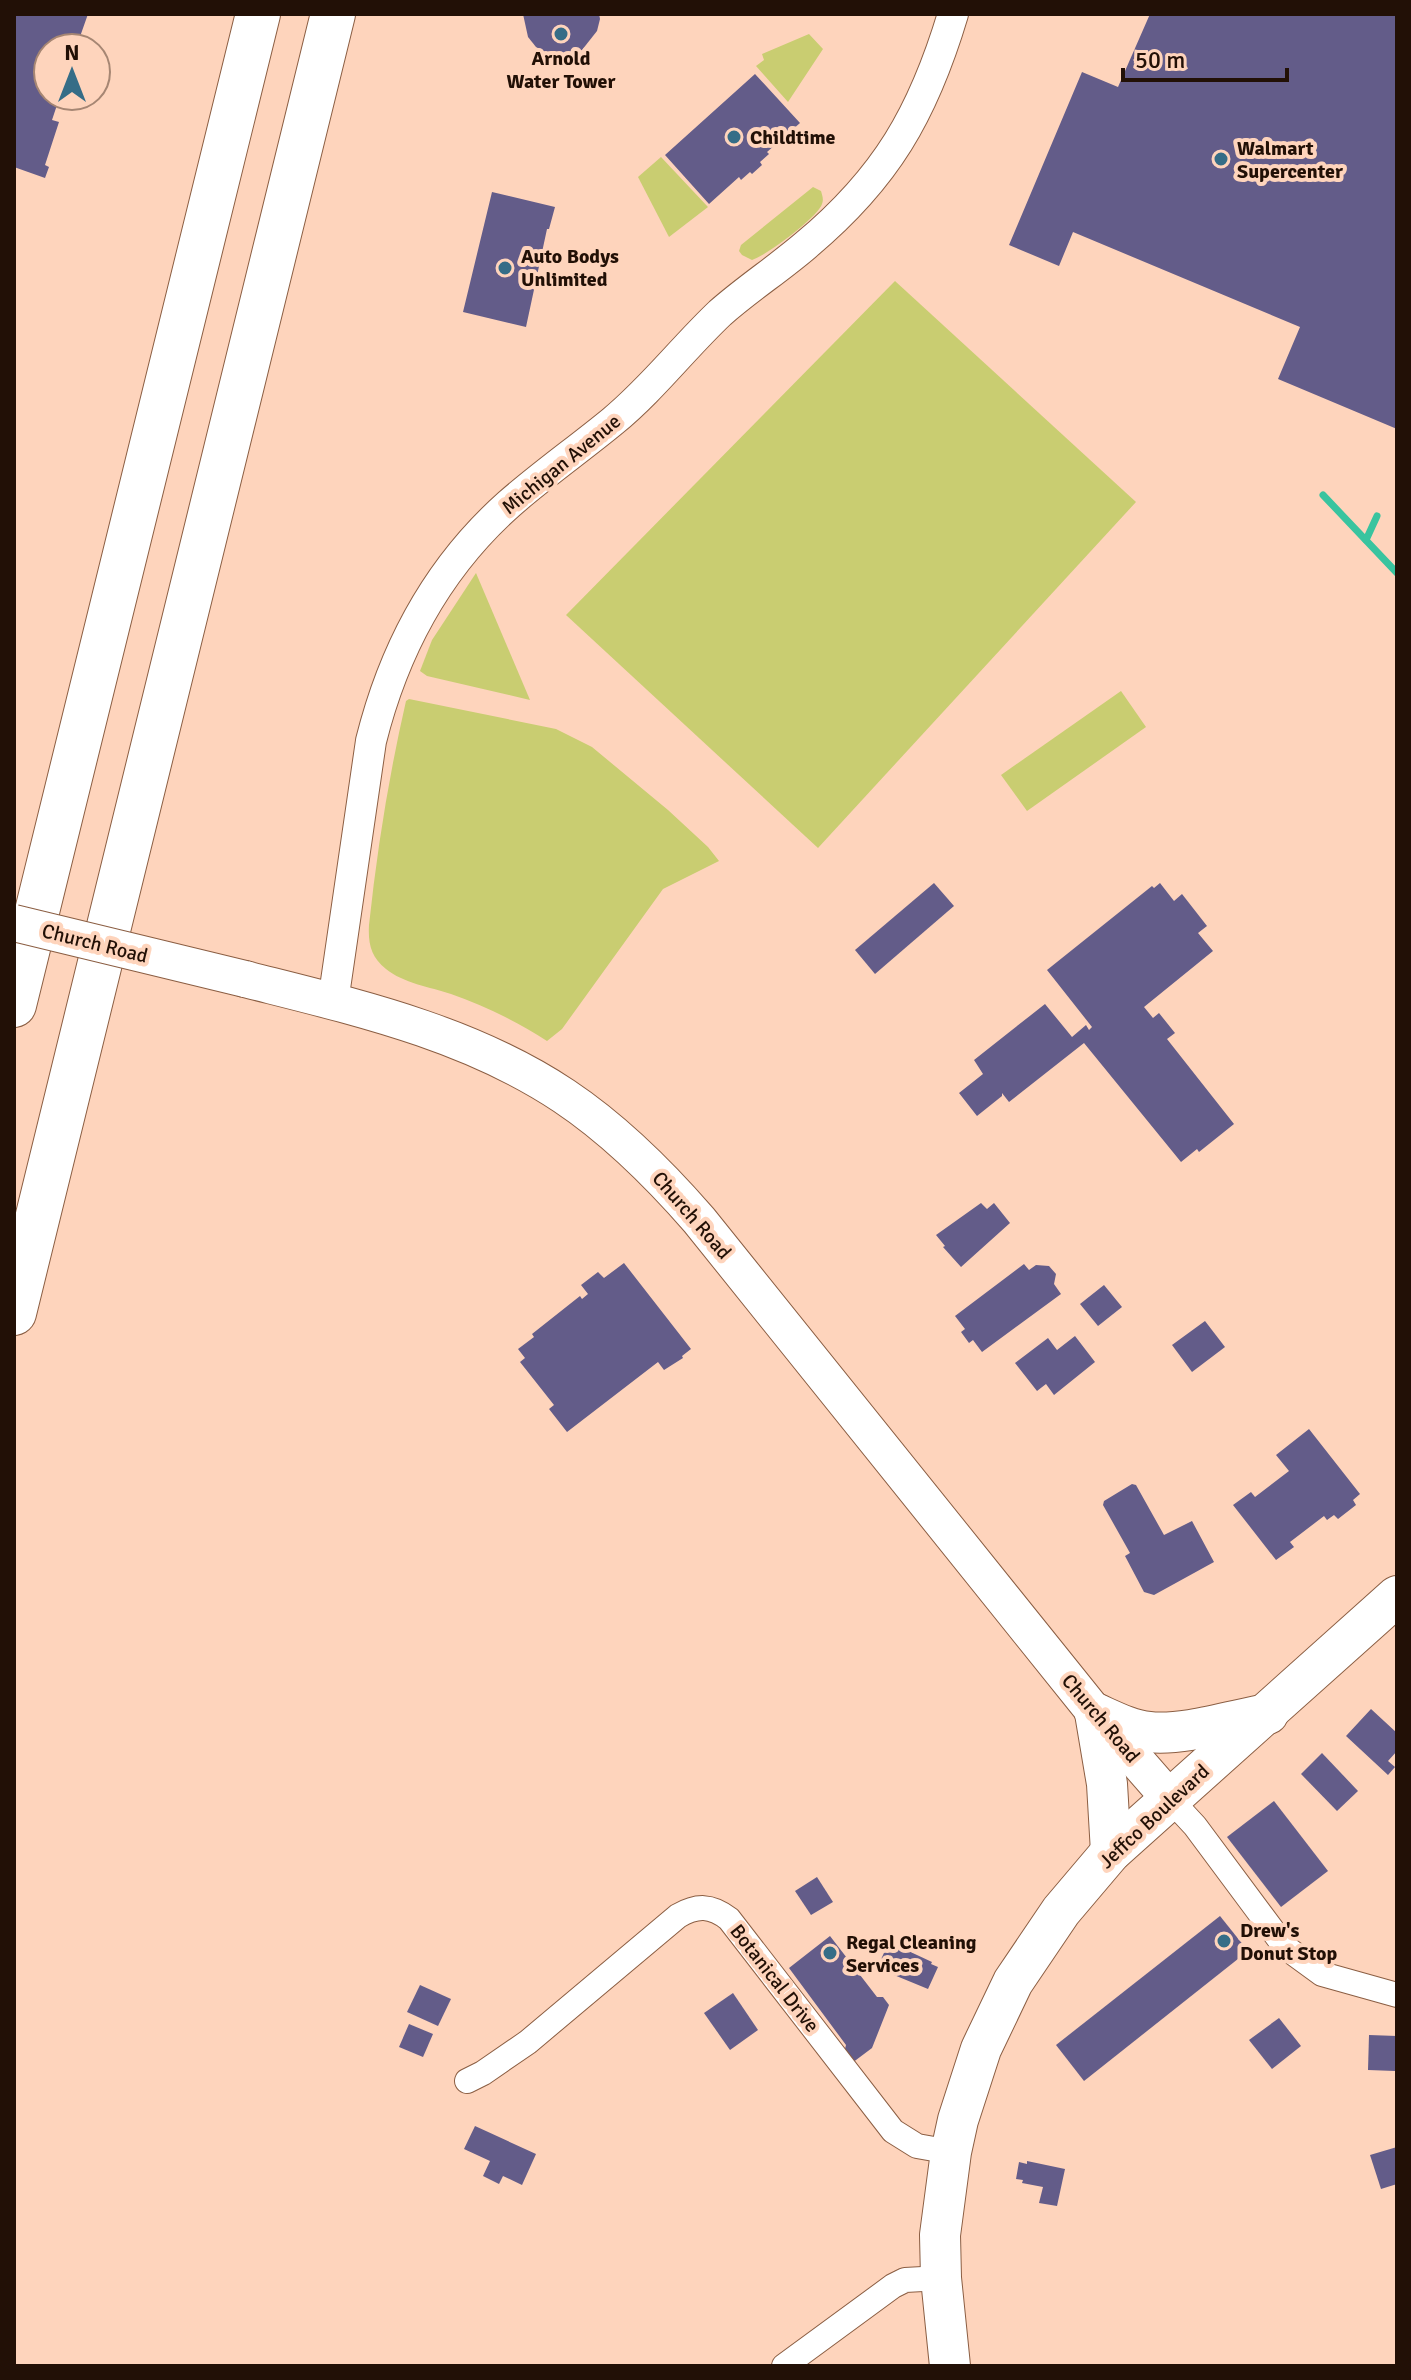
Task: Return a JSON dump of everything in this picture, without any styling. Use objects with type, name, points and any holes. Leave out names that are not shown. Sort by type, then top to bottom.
[{"type":"highway","points":[[14,1005],[258,14]]},
{"type":"highway","points":[[14,1313],[333,14]]},
{"type":"main road","name":"Church Road","points":[[14,923],[245,979],[418,1026],[504,1061],[586,1111],[644,1161],[699,1220],[1095,1713],[1170,1799]]},
{"type":"main road","name":"Jeffco Boulevard","points":[[950,2366],[940,2235],[951,2152],[977,2060],[1000,2005],[1038,1942],[1111,1852],[1397,1596]]},
{"type":"main road","points":[[1095,1713],[1149,1732],[1173,1732],[1268,1714]]},
{"type":"main road","points":[[1095,1713],[1107,1784],[1111,1852]]},
{"type":"street","name":"Michigan Avenue","points":[[333,1002],[371,741],[401,650],[428,599],[461,553],[500,512],[634,404],[720,314],[805,246],[857,198],[890,157],[911,121],[937,63],[953,14]]},
{"type":"street","points":[[1170,1799],[1195,1826],[1285,1947],[1322,1974],[1397,1995]]},
{"type":"street","name":"Botanical Drive","points":[[467,2081],[528,2042],[678,1916],[704,1907],[717,1910],[729,1919],[893,2131],[917,2146],[951,2152]]},
{"type":"street","points":[[784,2366],[893,2286],[905,2280],[941,2278]]},
{"type":"green space","points":[[809,34],[823,49],[788,102],[756,66],[764,60],[762,54]]},
{"type":"green space","points":[[661,157],[708,207],[669,237],[638,177]]},
{"type":"green space","points":[[813,187],[821,191],[823,200],[811,218],[759,257],[752,260],[742,255],[739,251],[741,245]]},
{"type":"green space","points":[[895,281],[1136,502],[818,848],[566,615]]},
{"type":"green space","points":[[476,573],[530,700],[427,676],[420,671],[432,640]]},
{"type":"green space","points":[[1121,691],[1146,727],[1027,811],[1001,775]]},
{"type":"green space","points":[[409,699],[556,729],[592,747],[668,810],[719,861],[663,889],[562,1029],[547,1041],[488,1009],[400,978],[377,960],[372,950],[369,925],[380,841],[400,729]]},
{"type":"building","points":[[14,14],[88,14],[82,32],[32,32],[32,112],[55,112],[52,120],[59,122],[45,165],[49,167],[45,178],[14,167]]},
{"type":"building","name":"Arnold Water Tower","points":[[523,14],[599,14],[600,19],[597,31],[582,50],[559,56],[536,47],[528,37]]},
{"type":"building","name":"Walmart Supercenter","points":[[1150,14],[1397,14],[1397,429],[1278,379],[1300,327],[1073,232],[1059,266],[1009,245],[1082,72],[1118,87]]},
{"type":"building","name":"Childtime","points":[[755,74],[800,123],[767,152],[769,154],[760,162],[762,165],[752,174],[750,172],[741,180],[739,177],[709,204],[665,155]]},
{"type":"building","name":"Auto Bodys Unlimited","points":[[492,192],[555,207],[547,229],[526,327],[463,312]]},
{"type":"building","points":[[934,883],[954,906],[875,974],[855,950]]},
{"type":"building","points":[[1160,883],[1174,901],[1182,894],[1207,926],[1198,933],[1213,951],[1144,1007],[1153,1018],[1159,1013],[1175,1033],[1167,1039],[1234,1124],[1181,1162],[1084,1043],[1009,1102],[1002,1093],[977,1116],[959,1093],[983,1074],[974,1060],[1045,1004],[1072,1037],[1086,1025],[1089,1030],[1092,1027],[1047,970],[1152,886],[1154,888]]},
{"type":"building","points":[[981,1203],[987,1209],[994,1203],[1010,1223],[961,1267],[936,1235]]},
{"type":"building","points":[[624,1263],[691,1349],[664,1370],[658,1362],[567,1432],[549,1409],[554,1405],[520,1362],[525,1358],[518,1349],[580,1296],[582,1299],[588,1294],[581,1285],[598,1272],[604,1278]]},
{"type":"building","points":[[1024,1264],[1029,1270],[1036,1265],[1049,1266],[1056,1274],[1054,1284],[1061,1294],[982,1352],[973,1340],[969,1343],[961,1332],[965,1329],[955,1316]]},
{"type":"building","points":[[1104,1285],[1122,1307],[1098,1326],[1080,1304]]},
{"type":"building","points":[[1205,1321],[1225,1347],[1192,1372],[1172,1345]]},
{"type":"building","points":[[1075,1336],[1095,1362],[1054,1395],[1046,1384],[1037,1391],[1015,1363],[1048,1338],[1057,1350]]},
{"type":"building","points":[[1309,1429],[1360,1494],[1353,1500],[1356,1505],[1338,1519],[1334,1515],[1327,1520],[1324,1516],[1290,1542],[1294,1547],[1276,1560],[1233,1505],[1251,1492],[1255,1497],[1289,1471],[1276,1455]]},
{"type":"building","points":[[1132,1484],[1136,1485],[1164,1535],[1192,1521],[1214,1562],[1154,1595],[1144,1592],[1125,1556],[1130,1553],[1103,1505],[1104,1501]]},
{"type":"building","points":[[1371,1709],[1397,1733],[1397,1751],[1388,1761],[1395,1767],[1388,1775],[1346,1736]]},
{"type":"building","points":[[1322,1753],[1358,1791],[1337,1811],[1301,1774]]},
{"type":"building","points":[[1274,1801],[1328,1871],[1281,1907],[1227,1837]]},
{"type":"building","points":[[817,1877],[833,1902],[811,1915],[795,1891]]},
{"type":"building","points":[[1220,1916],[1248,1951],[1084,2081],[1056,2045]]},
{"type":"building","points":[[830,1936],[877,1997],[883,1997],[889,2005],[872,2048],[852,2063],[844,2053],[846,2045],[789,1968]]},
{"type":"building","points":[[889,1942],[938,1967],[928,1989],[877,1968]]},
{"type":"building","points":[[420,1985],[451,1999],[438,2026],[407,2012]]},
{"type":"building","points":[[733,1993],[758,2030],[730,2050],[704,2013]]},
{"type":"building","points":[[1279,2018],[1301,2046],[1272,2069],[1249,2040]]},
{"type":"building","points":[[409,2024],[433,2034],[423,2057],[399,2047]]},
{"type":"building","points":[[1369,2035],[1397,2036],[1395,2071],[1368,2070]]},
{"type":"building","points":[[475,2126],[536,2154],[522,2185],[503,2176],[499,2184],[483,2176],[490,2161],[464,2149]]},
{"type":"building","points":[[1397,2147],[1397,2184],[1381,2189],[1370,2155]]},
{"type":"building","points":[[1027,2161],[1065,2169],[1057,2206],[1039,2203],[1043,2187],[1016,2179],[1019,2162],[1027,2164]]},
{"type":"waterway","points":[[1323,495],[1397,573]]},
{"type":"waterway","points":[[1366,540],[1377,516]]},
{"type":"place","name":"Arnold Water Tower","points":[[561,34]]},
{"type":"place","name":"Childtime","points":[[734,137]]},
{"type":"place","name":"Walmart Supercenter","points":[[1221,159]]},
{"type":"place","name":"Auto Bodys Unlimited","points":[[505,268]]},
{"type":"place","name":"Drew's Donut Stop","points":[[1224,1941]]},
{"type":"place","name":"Regal Cleaning Services","points":[[830,1953]]}]
